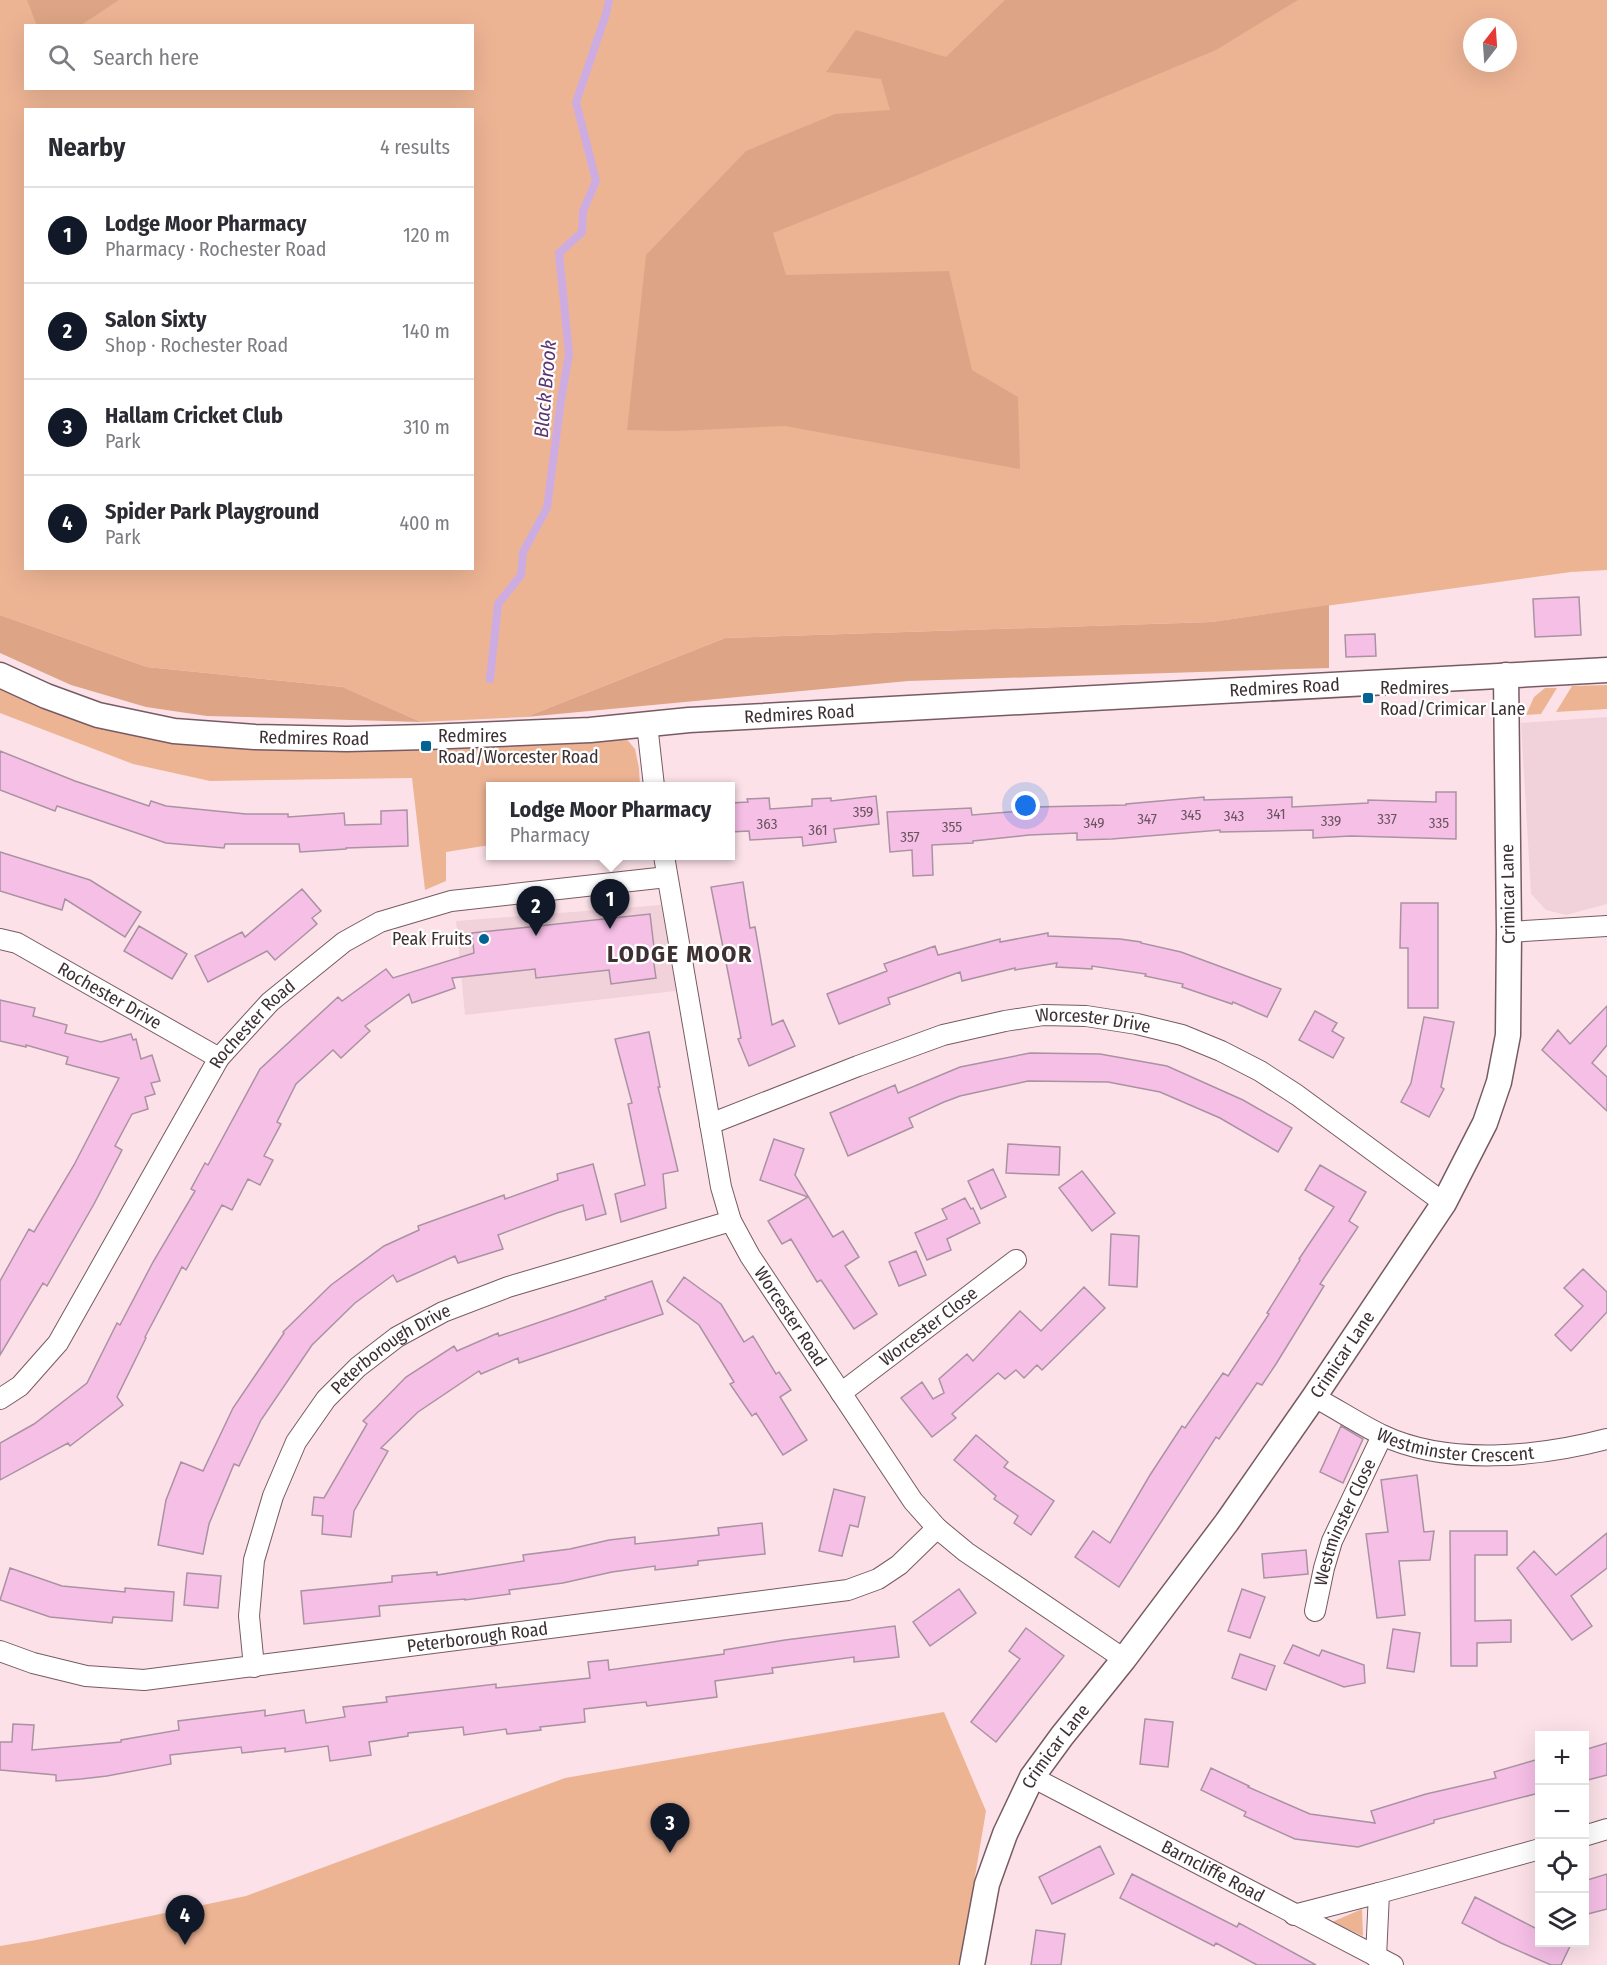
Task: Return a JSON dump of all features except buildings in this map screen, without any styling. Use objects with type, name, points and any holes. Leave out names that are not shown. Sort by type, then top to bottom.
[{"type":"street","name":"Redmires Road","points":[[0,675],[46,696],[98,714],[174,731],[255,737],[348,740],[590,730],[647,724],[1607,670]]},
{"type":"street","name":"Crimicar Lane","points":[[972,1965],[987,1884],[1005,1834],[1032,1777],[1227,1522],[1444,1203],[1485,1123],[1505,1060],[1508,1035],[1506,675]]},
{"type":"street","points":[[647,724],[654,782]]},
{"type":"street","name":"Worcester Road","points":[[665,860],[721,1187],[731,1221],[750,1256],[913,1501],[937,1528],[966,1552],[1124,1659]]},
{"type":"street","name":"Rochester Road","points":[[0,1399],[20,1386],[58,1343],[219,1058],[279,995],[344,942],[380,922],[451,901],[668,877]]},
{"type":"street","points":[[1509,932],[1607,926]]},
{"type":"street","name":"Rochester Drive","points":[[0,939],[17,943],[219,1058]]},
{"type":"street","name":"Worcester Drive","points":[[710,1124],[943,1035],[1043,1015],[1086,1016],[1137,1024],[1182,1035],[1221,1051],[1260,1071],[1297,1095],[1444,1203]]},
{"type":"street","name":"Peterborough Drive","points":[[254,1667],[249,1616],[254,1560],[273,1496],[296,1442],[326,1399],[358,1367],[397,1337],[442,1312],[508,1287],[731,1221]]},
{"type":"street","name":"Worcester Close","points":[[841,1393],[1016,1260]]},
{"type":"street","name":"Westminster Crescent","points":[[1314,1396],[1383,1436],[1419,1448],[1456,1454],[1495,1455],[1556,1450],[1607,1439]]},
{"type":"street","name":"Westminster Close","points":[[1315,1611],[1332,1541],[1383,1436]]},
{"type":"street","name":"Peterborough Road","points":[[0,1652],[86,1676],[144,1680],[848,1590],[878,1579],[899,1565],[937,1528]]},
{"type":"street","name":"Barncliffe Road","points":[[1032,1777],[1385,1961]]},
{"type":"street","points":[[1589,1835],[1607,1830]]},
{"type":"street","points":[[1294,1915],[1535,1850]]},
{"type":"street","points":[[1379,1893],[1385,1961]]},
{"type":"shaded area","points":[[0,0],[1607,0],[1607,570],[1571,572],[1211,622],[725,638],[526,717],[421,722],[343,687],[147,667],[0,615]]},
{"type":"shaded area","points":[[27,0],[119,0],[83,24],[36,24]]},
{"type":"shaded area","points":[[1005,0],[1298,0],[1216,50],[773,233],[786,275],[949,271],[972,370],[1018,397],[1020,469],[785,426],[673,431],[627,430],[646,255],[746,151],[835,114],[890,110],[881,79],[826,72],[856,30],[946,57]]},
{"type":"shaded area","points":[[1329,605],[1329,668],[908,681],[526,717],[725,638],[1211,622]]},
{"type":"shaded area","points":[[0,615],[147,667],[343,687],[421,722],[207,716],[146,707],[71,685],[0,653]]},
{"type":"shaded area","points":[[0,675],[174,731],[625,737],[635,749],[640,782],[486,782],[486,846],[446,852],[446,881],[425,890],[412,778],[210,781],[133,764],[0,713]]},
{"type":"shaded area","points":[[1607,685],[1607,709],[1556,712],[1572,686]]},
{"type":"shaded area","points":[[1545,688],[1557,688],[1541,714],[1526,715],[1534,697]]},
{"type":"shaded area","points":[[1607,717],[1607,904],[1566,915],[1546,910],[1531,894],[1521,723]]},
{"type":"shaded area","points":[[661,905],[676,991],[465,1015],[456,921]]},
{"type":"shaded area","points":[[944,1712],[986,1811],[960,1965],[0,1965],[0,1946],[246,1896],[565,1778]]},
{"type":"shaded area","points":[[1362,1909],[1363,1936],[1332,1922]]},
{"type":"waterway","name":"Black Brook","points":[[490,679],[498,604],[521,575],[523,552],[547,508],[569,354],[559,253],[582,232],[583,211],[596,181],[576,102],[609,0]]},
{"type":"place","name":"Redmires Road/Crimicar Lane","points":[[1368,698]]},
{"type":"place","name":"Redmires Road/Worcester Road","points":[[426,746]]},
{"type":"place","name":"Lodge Moor Pharmacy","points":[[610,929]]},
{"type":"place","name":"Salon Sixty","points":[[536,936]]},
{"type":"place","name":"Peak Fruits","points":[[484,939]]},
{"type":"place","name":"Hallam Cricket Club","points":[[670,1853]]},
{"type":"place","name":"Spider Park Playground","points":[[185,1945]]},
{"type":"district","name":"LODGE MOOR","points":[[680,954]]}]
